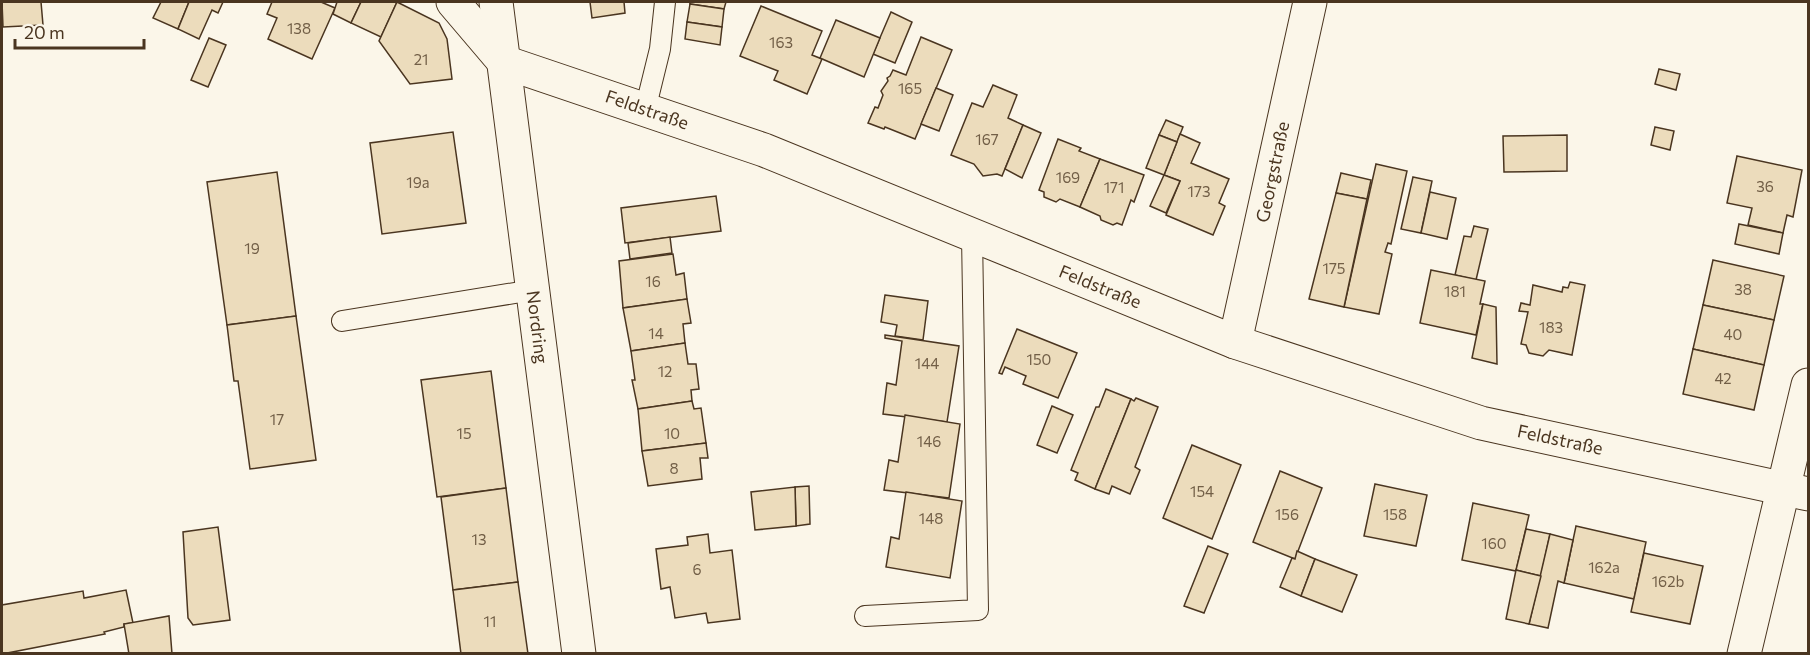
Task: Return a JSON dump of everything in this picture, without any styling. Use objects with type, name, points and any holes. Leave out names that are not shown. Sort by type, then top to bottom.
[{"type":"street","points":[[453,2],[504,62]]},
{"type":"street","name":"Nordring","points":[[496,2],[579,654]]},
{"type":"street","name":"Georgstraße","points":[[1235,342],[1310,2]]},
{"type":"street","name":"Feldstraße","points":[[504,62],[764,150],[1235,342],[1481,423],[1796,492]]},
{"type":"street","points":[[1744,654],[1796,492],[1809,385]]},
{"type":"lane","points":[[645,110],[660,48],[665,2]]},
{"type":"lane","points":[[865,616],[978,610],[972,235]]},
{"type":"lane","points":[[342,321],[533,290]]},
{"type":"building","points":[[2,2],[41,2],[43,25],[3,27]]},
{"type":"building","points":[[161,2],[189,2],[178,29],[153,18]]},
{"type":"building","points":[[189,2],[223,2],[218,13],[212,10],[199,39],[178,29]]},
{"type":"building","points":[[272,2],[321,2],[335,8],[312,59],[268,39],[277,18],[267,14]]},
{"type":"building","points":[[337,2],[361,2],[351,23],[333,14]]},
{"type":"building","points":[[361,2],[397,2],[381,37],[351,23]]},
{"type":"building","points":[[397,2],[439,23],[447,39],[452,79],[410,84],[379,41]]},
{"type":"building","points":[[590,2],[624,2],[625,13],[592,18]]},
{"type":"building","points":[[690,2],[726,2],[724,9],[690,4]]},
{"type":"building","points":[[690,4],[724,9],[722,27],[687,22]]},
{"type":"building","points":[[761,6],[822,31],[812,55],[822,59],[807,94],[774,80],[778,71],[740,56]]},
{"type":"building","points":[[891,12],[912,22],[895,63],[873,54]]},
{"type":"building","points":[[836,20],[880,38],[864,77],[820,58]]},
{"type":"building","points":[[687,22],[722,27],[720,45],[685,39]]},
{"type":"building","points":[[921,37],[952,50],[915,139],[868,123],[875,107],[878,108],[883,95],[881,91],[888,81],[887,78],[893,70],[906,75]]},
{"type":"building","points":[[209,38],[226,45],[208,87],[191,80]]},
{"type":"building","points":[[1659,69],[1680,74],[1676,90],[1655,84]]},
{"type":"building","points":[[993,85],[1017,95],[1008,118],[1023,125],[1002,176],[997,174],[983,176],[974,164],[951,155],[972,103],[983,107]]},
{"type":"building","points":[[936,88],[953,95],[939,131],[921,124]]},
{"type":"building","points":[[1166,120],[1183,127],[1177,142],[1159,135]]},
{"type":"building","points":[[1023,125],[1041,133],[1022,178],[1005,169]]},
{"type":"building","points":[[1655,127],[1674,131],[1670,150],[1651,145]]},
{"type":"building","points":[[453,132],[466,223],[382,234],[370,143]]},
{"type":"building","points":[[1180,134],[1200,143],[1191,163],[1229,179],[1219,203],[1225,206],[1213,235],[1166,215],[1180,181],[1164,175]]},
{"type":"building","points":[[1159,135],[1177,142],[1164,175],[1146,168]]},
{"type":"building","points":[[1567,135],[1567,171],[1504,172],[1503,136]]},
{"type":"building","points":[[1058,139],[1081,148],[1079,151],[1100,159],[1080,207],[1060,199],[1056,202],[1044,197],[1044,192],[1039,190]]},
{"type":"building","points":[[1737,156],[1802,170],[1793,217],[1787,215],[1783,233],[1748,225],[1752,208],[1727,203]]},
{"type":"building","points":[[1100,159],[1144,175],[1134,202],[1131,200],[1122,225],[1117,223],[1113,225],[1101,220],[1100,216],[1080,207]]},
{"type":"building","points":[[1376,164],[1407,171],[1391,244],[1388,243],[1385,252],[1392,254],[1379,314],[1344,307]]},
{"type":"building","points":[[277,172],[296,316],[227,325],[207,182]]},
{"type":"building","points":[[1341,173],[1371,180],[1367,199],[1336,193]]},
{"type":"building","points":[[1164,175],[1180,181],[1166,213],[1150,206]]},
{"type":"building","points":[[1413,177],[1432,181],[1421,233],[1401,229]]},
{"type":"building","points":[[1430,192],[1456,198],[1447,239],[1421,233]]},
{"type":"building","points":[[1336,193],[1367,199],[1344,307],[1309,299]]},
{"type":"building","points":[[716,196],[721,231],[625,243],[621,208]]},
{"type":"building","points":[[1739,224],[1783,233],[1779,254],[1735,244]]},
{"type":"building","points":[[1474,226],[1488,229],[1476,280],[1455,275],[1464,236],[1471,237]]},
{"type":"building","points":[[670,237],[672,253],[630,259],[628,243]]},
{"type":"building","points":[[673,254],[676,275],[684,273],[687,299],[623,308],[619,261]]},
{"type":"building","points":[[1713,260],[1784,276],[1774,320],[1703,305]]},
{"type":"building","points":[[1431,270],[1485,281],[1480,304],[1483,304],[1476,335],[1420,323]]},
{"type":"building","points":[[1570,282],[1585,285],[1572,355],[1549,350],[1543,356],[1529,353],[1526,345],[1521,344],[1528,312],[1519,311],[1521,303],[1530,305],[1533,285],[1562,292],[1563,287],[1568,288]]},
{"type":"building","points":[[885,295],[928,301],[923,340],[895,336],[897,325],[881,322]]},
{"type":"building","points":[[687,299],[691,323],[683,324],[685,343],[631,351],[623,308]]},
{"type":"building","points":[[1483,304],[1496,307],[1497,364],[1472,358]]},
{"type":"building","points":[[1703,305],[1774,320],[1764,365],[1693,349]]},
{"type":"building","points":[[296,316],[316,460],[250,469],[238,381],[234,381],[227,325]]},
{"type":"building","points":[[1017,329],[1077,353],[1058,398],[1023,384],[1026,376],[1005,367],[1002,374],[999,373]]},
{"type":"building","points":[[885,335],[959,346],[947,422],[883,414],[887,383],[896,385],[902,341],[885,338]]},
{"type":"building","points":[[685,343],[688,364],[696,364],[699,389],[691,390],[692,401],[638,409],[632,380],[635,380],[631,351]]},
{"type":"building","points":[[1693,349],[1764,365],[1754,410],[1683,394]]},
{"type":"building","points":[[491,371],[506,488],[437,497],[421,380]]},
{"type":"building","points":[[1106,389],[1131,399],[1095,489],[1075,480],[1078,473],[1071,470],[1096,407],[1099,407]]},
{"type":"building","points":[[1136,398],[1158,407],[1135,467],[1140,470],[1130,494],[1112,486],[1109,494],[1095,489],[1131,399],[1134,401]]},
{"type":"building","points":[[692,401],[694,409],[701,408],[706,443],[642,451],[638,409]]},
{"type":"building","points":[[1052,406],[1073,415],[1057,453],[1037,445]]},
{"type":"building","points":[[905,415],[960,424],[949,498],[884,490],[889,460],[898,462]]},
{"type":"building","points":[[706,443],[708,458],[700,458],[702,479],[648,486],[642,451]]},
{"type":"building","points":[[1192,445],[1241,465],[1212,539],[1163,518]]},
{"type":"building","points":[[1280,471],[1322,488],[1295,559],[1253,542]]},
{"type":"building","points":[[1375,484],[1427,495],[1416,546],[1364,536]]},
{"type":"building","points":[[809,486],[810,524],[796,526],[795,487]]},
{"type":"building","points":[[795,487],[796,526],[755,530],[751,492]]},
{"type":"building","points":[[506,488],[518,582],[453,590],[441,497]]},
{"type":"building","points":[[906,492],[962,501],[950,578],[886,567],[891,537],[899,539]]},
{"type":"building","points":[[1473,503],[1529,515],[1516,571],[1462,560]]},
{"type":"building","points":[[1576,526],[1646,542],[1634,599],[1564,583]]},
{"type":"building","points":[[218,527],[230,620],[193,625],[188,618],[183,532]]},
{"type":"building","points":[[1526,529],[1550,534],[1541,576],[1516,570]]},
{"type":"building","points":[[708,534],[710,553],[732,550],[740,619],[708,623],[706,613],[675,618],[670,587],[661,589],[656,549],[688,545],[687,537]]},
{"type":"building","points":[[1550,534],[1573,540],[1564,583],[1558,581],[1548,628],[1529,624]]},
{"type":"building","points":[[1208,546],[1228,554],[1204,613],[1184,606]]},
{"type":"building","points":[[1297,551],[1315,559],[1301,596],[1280,587]]},
{"type":"building","points":[[1644,553],[1703,566],[1690,624],[1631,612]]},
{"type":"building","points":[[1315,559],[1357,575],[1342,612],[1301,596]]},
{"type":"building","points":[[1516,570],[1541,576],[1529,624],[1506,619]]},
{"type":"building","points":[[518,582],[528,654],[461,654],[453,590]]},
{"type":"building","points":[[126,590],[133,623],[124,624],[124,627],[104,632],[105,634],[2,654],[2,605],[83,591],[84,598]]},
{"type":"building","points":[[169,616],[172,654],[129,654],[124,624]]}]
